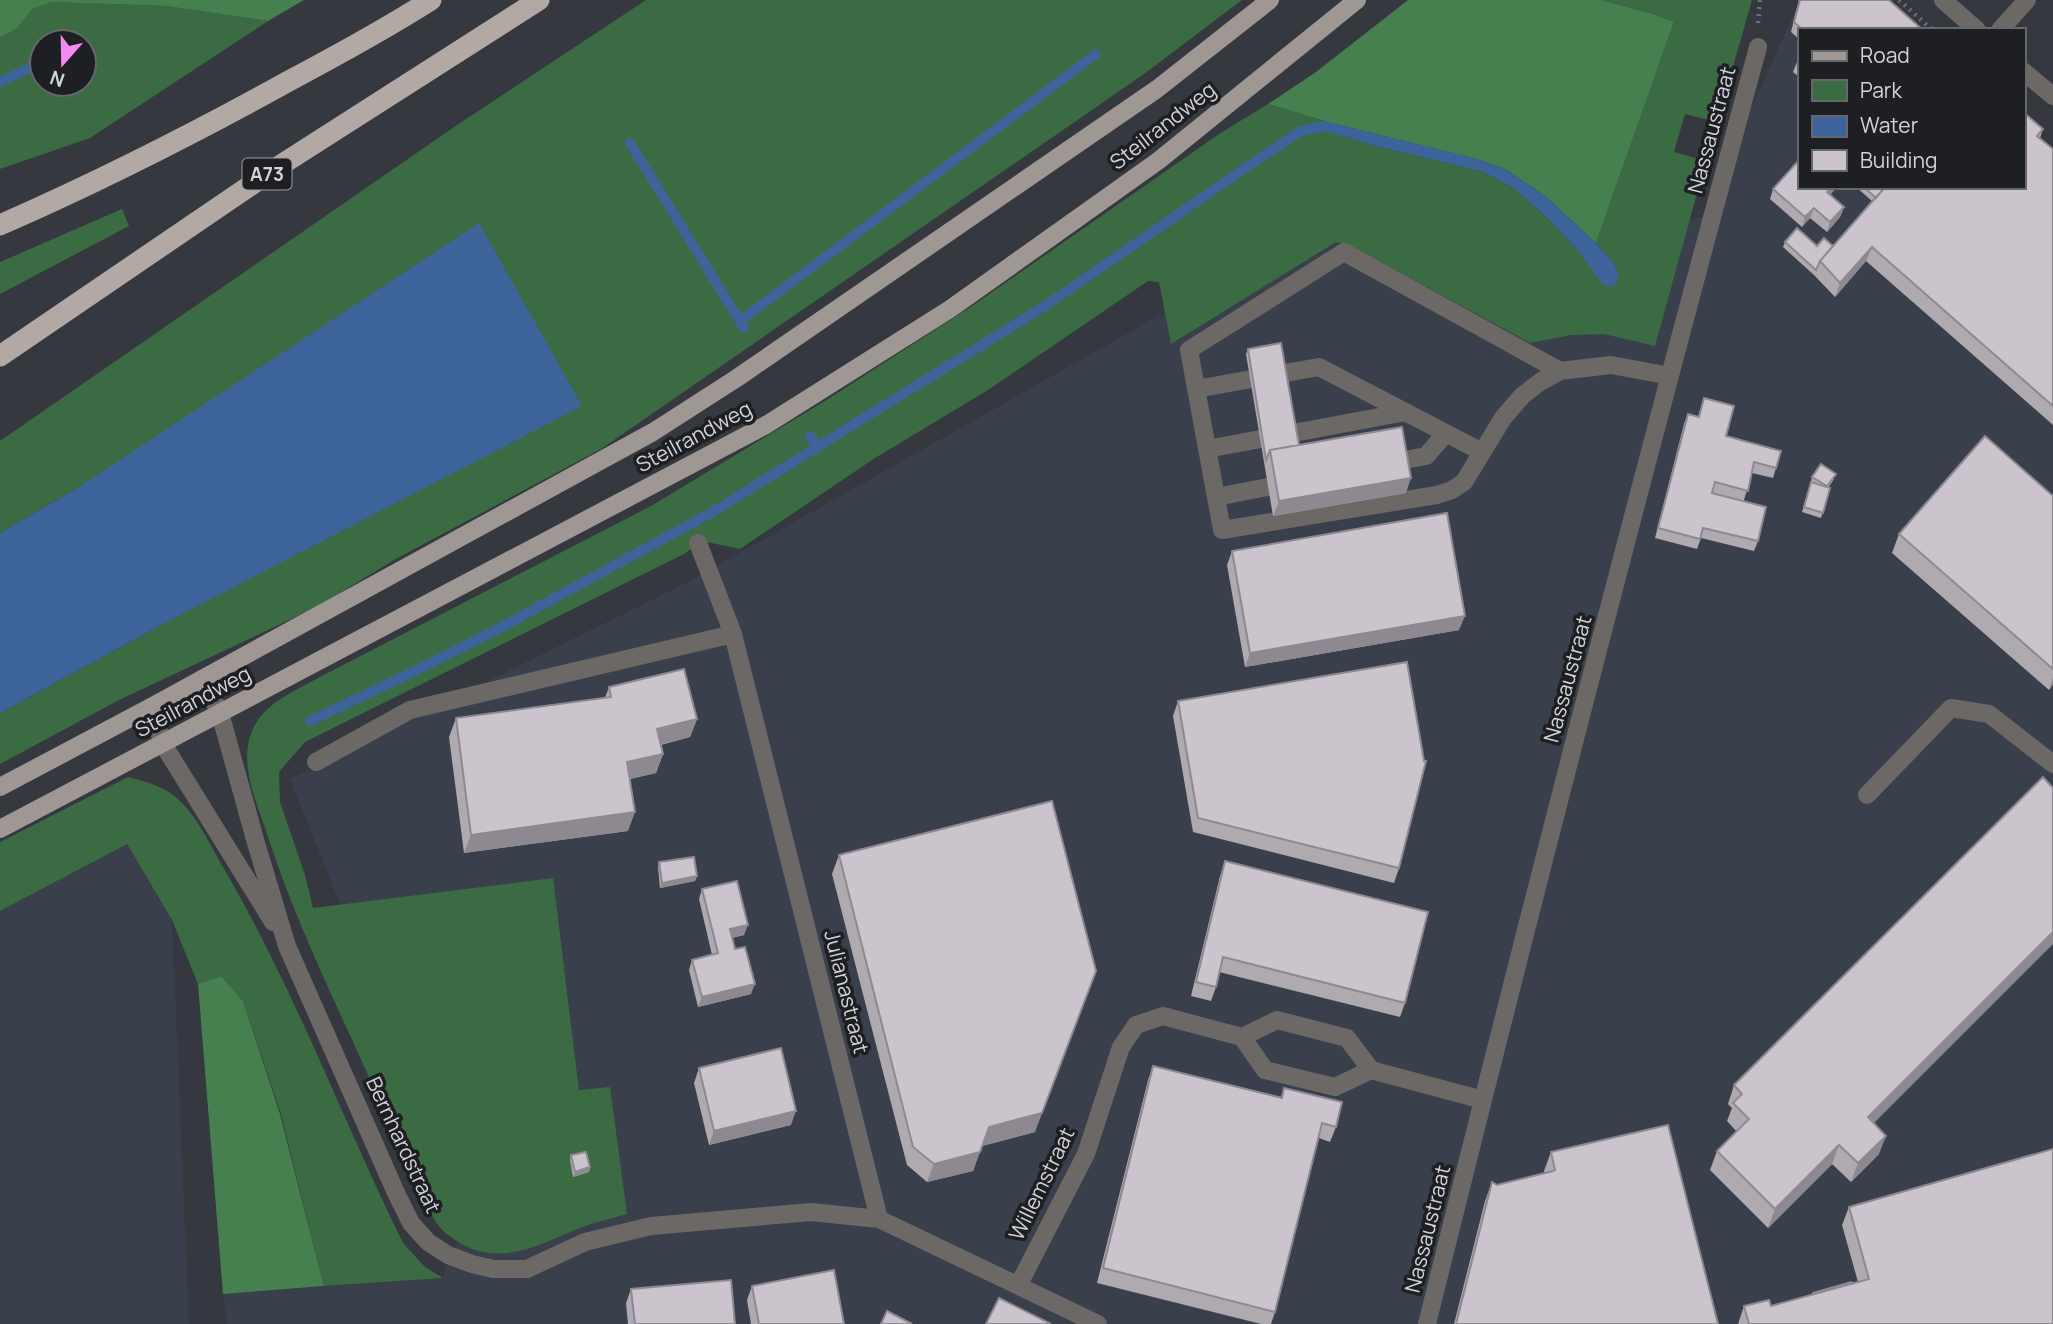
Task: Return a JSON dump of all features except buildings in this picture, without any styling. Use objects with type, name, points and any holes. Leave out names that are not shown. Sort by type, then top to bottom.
[{"type":"highway","points":[[0,225],[82,189],[222,118],[397,22],[431,0]]},
{"type":"highway","name":"A73","points":[[0,356],[273,170],[539,0]]},
{"type":"main road","name":"Steilrandweg","points":[[0,787],[663,425],[737,378],[1157,89],[1270,0]]},
{"type":"main road","name":"Steilrandweg","points":[[0,829],[777,418],[950,309],[1147,169],[1357,0]]},
{"type":"street","points":[[1943,0],[1975,28]]},
{"type":"street","points":[[2002,28],[2026,0]]},
{"type":"street","name":"Nassaustraat","points":[[1427,1324],[1670,376],[1758,47]]},
{"type":"street","points":[[2025,73],[2053,96]]},
{"type":"street","points":[[1559,371],[1344,252],[1189,350],[1222,530],[1437,495],[1452,490],[1464,482],[1503,418],[1522,396],[1559,371],[1611,365],[1670,376]]},
{"type":"street","points":[[1196,389],[1319,367],[1482,452]]},
{"type":"street","points":[[1207,449],[1406,412]]},
{"type":"street","points":[[1400,461],[1426,456],[1446,433]]},
{"type":"street","points":[[1216,497],[1268,487]]},
{"type":"street","name":"Julianastraat","points":[[698,543],[733,634],[879,1219]]},
{"type":"street","points":[[316,762],[410,710],[733,634]]},
{"type":"street","name":"Bernhardstraat","points":[[202,679],[220,713],[287,946],[411,1223],[428,1242],[449,1255],[472,1264],[493,1269],[527,1269],[585,1242],[651,1226],[811,1212],[879,1219]]},
{"type":"street","name":"Bernhardstraat","points":[[150,707],[163,744],[287,946]]},
{"type":"street","points":[[1867,795],[1951,708],[1990,714],[2053,764]]},
{"type":"street","name":"Willemstraat","points":[[1019,1284],[1086,1154],[1121,1047],[1136,1025],[1163,1016],[1242,1037]]},
{"type":"street","points":[[1371,1070],[1335,1087],[1265,1070],[1242,1037],[1278,1020],[1347,1038],[1371,1070],[1483,1100]]},
{"type":"street","points":[[879,1219],[1098,1324]]},
{"type":"path","points":[[1899,0],[1930,28]]},
{"type":"shaded area","points":[[1800,0],[1798,189],[2025,189],[2025,185],[2053,156],[2053,1324],[227,1324],[223,1294],[442,1278],[467,1220],[290,779],[690,581],[1413,172],[1616,245],[1703,216]]},
{"type":"shaded area","points":[[126,844],[172,920],[189,1324],[0,1324],[0,911]]},
{"type":"green space","points":[[0,0],[166,6],[268,21],[90,138],[0,169],[0,37],[16,29]]},
{"type":"green space","points":[[0,0],[304,0],[268,21],[166,6],[51,2],[32,9],[16,29],[0,37]]},
{"type":"green space","points":[[646,0],[1242,0],[1144,74],[601,449],[394,560],[317,607],[119,700],[0,764],[0,713],[161,625],[79,487],[0,533],[0,441],[457,125]]},
{"type":"green space","points":[[1408,0],[1601,0],[1674,22],[1596,243],[1545,196],[1505,169],[1268,104],[1316,72]]},
{"type":"green space","points":[[1601,0],[1752,0],[1720,112],[1709,120],[1685,114],[1674,152],[1699,159],[1704,168],[1655,346],[1604,334],[1571,335],[1530,343],[1353,247],[1336,242],[1171,344],[1159,282],[1148,281],[988,390],[875,458],[740,549],[702,541],[684,554],[305,742],[279,772],[280,802],[305,875],[313,908],[553,878],[579,1090],[610,1087],[627,1214],[590,1224],[525,1250],[509,1253],[478,1251],[458,1242],[443,1230],[428,1208],[311,949],[258,807],[251,785],[247,751],[253,728],[267,709],[318,678],[651,506],[828,399],[972,306],[1219,134],[1268,104],[1331,123],[1331,132],[1376,146],[1484,172],[1516,190],[1575,247],[1619,278],[1615,265],[1596,243],[1674,22]]},
{"type":"green space","points":[[122,209],[129,226],[0,294],[0,262]]},
{"type":"green space","points":[[128,777],[157,786],[173,795],[202,829],[273,960],[403,1243],[425,1267],[443,1278],[324,1286],[281,1114],[243,1001],[221,976],[198,984],[172,920],[127,844],[0,911],[0,842]]},
{"type":"green space","points":[[221,976],[243,1001],[280,1114],[324,1286],[223,1294],[198,984]]},
{"type":"water","points":[[1331,123],[1480,160],[1505,169],[1545,196],[1596,243],[1615,265],[1619,278],[1613,287],[1602,284],[1575,247],[1544,215],[1516,190],[1484,172],[1330,132]]},
{"type":"water","points":[[479,223],[582,406],[161,625],[0,713],[0,533],[79,487]]},
{"type":"waterway","points":[[740,321],[1096,54]]},
{"type":"waterway","points":[[0,82],[28,69]]},
{"type":"waterway","points":[[310,721],[496,630],[716,510],[1045,306],[1301,131],[1325,126],[1343,131]]},
{"type":"waterway","points":[[630,143],[744,328]]},
{"type":"waterway","points":[[810,436],[818,448]]}]
